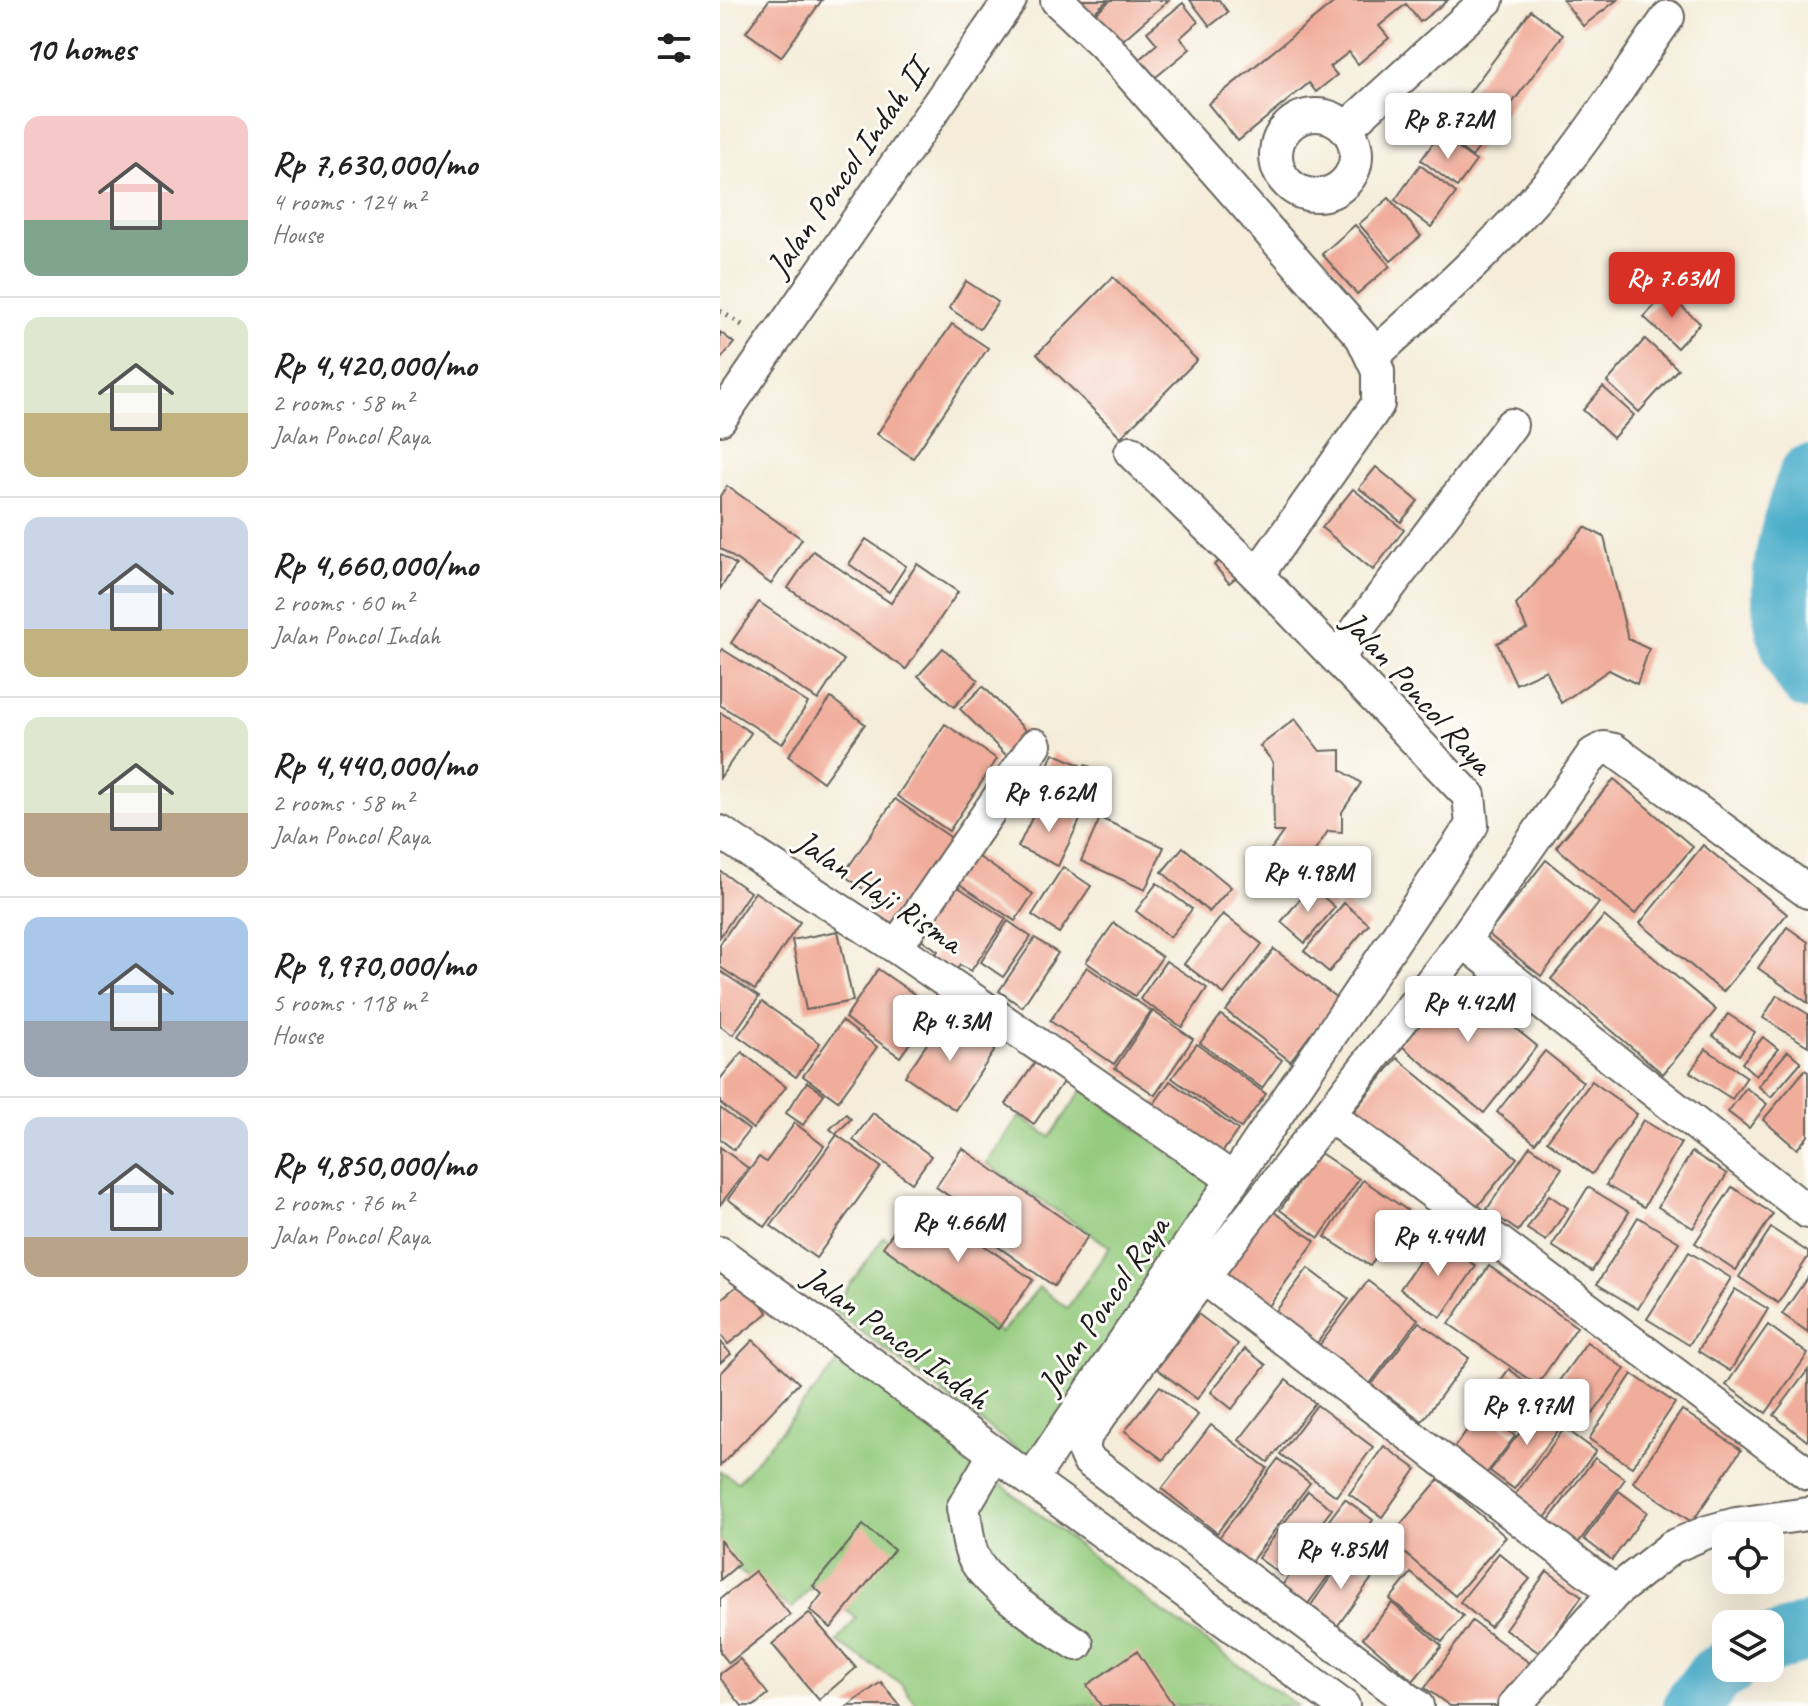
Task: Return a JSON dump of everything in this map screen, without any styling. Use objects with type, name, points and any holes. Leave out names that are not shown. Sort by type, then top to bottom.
[{"type":"street","name":"Jalan Poncol Indah II","points":[[720,419],[1010,0]]},
{"type":"street","points":[[1057,0],[1103,43],[1362,337],[1378,371],[1378,404],[1257,575]]},
{"type":"street","points":[[1346,128],[1487,0]]},
{"type":"street","points":[[1372,357],[1457,281],[1551,179],[1570,157],[1668,17]]},
{"type":"street","points":[[1338,658],[1511,425]]},
{"type":"street","name":"Jalan Poncol Raya","points":[[1031,1480],[1472,825],[1469,796],[1257,575],[1131,452]]},
{"type":"street","points":[[896,947],[1035,745]]},
{"type":"street","points":[[1417,1706],[1088,1460],[1083,1449],[1086,1435],[1203,1277],[1463,941],[1593,754],[1604,748],[1614,750],[1808,892]]},
{"type":"street","name":"Jalan Haji Risma","points":[[720,832],[896,947],[1233,1179]]},
{"type":"street","points":[[1463,941],[1803,1198]]},
{"type":"street","points":[[1329,1115],[1808,1474]]},
{"type":"street","name":"Jalan Poncol Indah","points":[[720,1253],[1031,1480]]},
{"type":"street","points":[[1203,1277],[1615,1592]]},
{"type":"street","points":[[994,1455],[963,1508],[971,1554],[998,1586],[1050,1628],[1077,1644]]},
{"type":"street","points":[[1031,1480],[1343,1706]]},
{"type":"street","points":[[1514,1706],[1615,1592],[1672,1547],[1736,1524],[1808,1514]]},
{"type":"green space","points":[[1083,1089],[1228,1196],[1030,1459],[832,1309],[884,1237],[1001,1333],[1039,1287],[1067,1308],[1110,1247],[986,1163],[1020,1116],[1050,1137]]},
{"type":"green space","points":[[842,1358],[1156,1607],[1298,1706],[918,1706],[901,1684],[837,1642],[856,1618],[813,1585],[792,1609],[720,1557],[720,1471],[738,1482]]},
{"type":"building","points":[[769,0],[822,0],[781,57],[746,32]]},
{"type":"building","points":[[1074,0],[1108,0],[1092,14]]},
{"type":"building","points":[[1111,0],[1169,0],[1117,45],[1092,16]]},
{"type":"building","points":[[1190,0],[1219,0],[1228,12],[1210,26]]},
{"type":"building","points":[[1337,0],[1448,0],[1420,22],[1406,4],[1379,26],[1389,38],[1358,64],[1349,52],[1330,67],[1337,75],[1316,92],[1309,83],[1238,141],[1208,104]]},
{"type":"building","points":[[1563,0],[1617,0],[1583,26]]},
{"type":"building","points":[[1183,3],[1198,22],[1180,38],[1190,49],[1151,81],[1136,62],[1157,44],[1147,32]]},
{"type":"building","points":[[1531,10],[1563,35],[1472,157],[1440,132]]},
{"type":"building","points":[[1439,135],[1476,161],[1457,187],[1421,160]]},
{"type":"building","points":[[1420,165],[1456,193],[1431,227],[1395,200]]},
{"type":"building","points":[[1389,198],[1421,236],[1391,261],[1359,224]]},
{"type":"building","points":[[1355,225],[1390,266],[1357,294],[1322,254]]},
{"type":"building","points":[[1113,277],[1197,360],[1121,437],[1037,354]]},
{"type":"building","points":[[966,281],[998,302],[980,329],[949,308]]},
{"type":"building","points":[[1666,293],[1700,323],[1677,348],[1644,317]]},
{"type":"building","points":[[952,324],[988,348],[913,458],[877,434]]},
{"type":"building","points":[[720,332],[734,343],[720,360]]},
{"type":"building","points":[[1645,339],[1678,369],[1639,412],[1607,382]]},
{"type":"building","points":[[1603,387],[1634,415],[1613,438],[1583,410]]},
{"type":"building","points":[[1376,467],[1418,501],[1401,522],[1359,488]]},
{"type":"building","points":[[727,486],[802,539],[771,584],[720,548],[720,496]]},
{"type":"building","points":[[1353,489],[1404,530],[1373,570],[1322,528]]},
{"type":"building","points":[[1585,527],[1604,537],[1628,639],[1649,649],[1637,684],[1609,670],[1561,703],[1546,670],[1516,684],[1497,643],[1527,629],[1516,605]]},
{"type":"building","points":[[866,539],[906,566],[889,592],[849,564]]},
{"type":"building","points":[[813,551],[891,603],[917,564],[958,592],[906,669],[788,588]]},
{"type":"building","points":[[1230,553],[1244,571],[1229,583],[1214,565]]},
{"type":"building","points":[[720,554],[736,565],[720,589]]},
{"type":"building","points":[[759,602],[844,660],[818,700],[731,643]]},
{"type":"building","points":[[943,648],[978,680],[954,707],[918,676]]},
{"type":"building","points":[[722,649],[808,703],[782,744],[720,705]]},
{"type":"building","points":[[983,686],[1032,737],[1009,758],[960,709]]},
{"type":"building","points":[[831,698],[865,724],[823,782],[788,756]]},
{"type":"building","points":[[720,712],[751,733],[720,778]]},
{"type":"building","points":[[1295,719],[1320,751],[1341,750],[1341,770],[1361,783],[1342,812],[1342,832],[1328,831],[1289,890],[1258,868],[1283,832],[1274,832],[1273,762],[1260,746]]},
{"type":"building","points":[[945,724],[997,759],[949,831],[897,796]]},
{"type":"building","points":[[1053,753],[1080,765],[1064,803],[1037,793]]},
{"type":"building","points":[[1085,765],[1110,774],[1094,815],[1069,805]]},
{"type":"building","points":[[1614,779],[1693,847],[1635,914],[1556,847]]},
{"type":"building","points":[[895,799],[956,841],[890,938],[863,920],[877,898],[843,875]]},
{"type":"building","points":[[1040,801],[1080,820],[1058,866],[1018,847]]},
{"type":"building","points":[[1100,818],[1164,847],[1145,890],[1081,861]]},
{"type":"building","points":[[1703,845],[1787,914],[1723,992],[1640,923]]},
{"type":"building","points":[[1183,847],[1231,887],[1209,912],[1162,872]]},
{"type":"building","points":[[970,851],[1033,894],[1015,921],[952,879]]},
{"type":"building","points":[[1546,860],[1599,903],[1541,976],[1488,934]]},
{"type":"building","points":[[1063,867],[1091,886],[1059,933],[1032,915]]},
{"type":"building","points":[[720,871],[750,892],[720,937]]},
{"type":"building","points":[[949,881],[1006,919],[971,971],[960,965],[950,981],[928,966],[938,951],[914,934]]},
{"type":"building","points":[[1157,883],[1192,909],[1170,937],[1136,911]]},
{"type":"building","points":[[1311,886],[1335,907],[1305,943],[1281,922]]},
{"type":"building","points":[[755,892],[800,922],[755,990],[720,967],[720,944]]},
{"type":"building","points":[[1344,903],[1369,924],[1329,972],[1304,951]]},
{"type":"building","points":[[1223,914],[1262,944],[1224,994],[1184,964]]},
{"type":"building","points":[[1604,916],[1716,1010],[1663,1074],[1551,979]]},
{"type":"building","points":[[1008,921],[1031,937],[1003,977],[981,962]]},
{"type":"building","points":[[1114,923],[1162,957],[1135,996],[1086,962]]},
{"type":"building","points":[[1787,927],[1808,942],[1808,1003],[1758,968]]},
{"type":"building","points":[[838,931],[853,1001],[806,1010],[792,940]]},
{"type":"building","points":[[1035,938],[1058,953],[1022,1007],[999,991]]},
{"type":"building","points":[[1274,949],[1338,999],[1290,1061],[1226,1011]]},
{"type":"building","points":[[1166,961],[1207,988],[1182,1027],[1140,999]]},
{"type":"building","points":[[1087,967],[1151,1011],[1114,1064],[1050,1021]]},
{"type":"building","points":[[878,969],[934,1008],[900,1057],[845,1018]]},
{"type":"building","points":[[720,971],[759,997],[733,1035],[720,1026]]},
{"type":"building","points":[[1451,976],[1537,1046],[1484,1113],[1398,1043]]},
{"type":"building","points":[[1777,995],[1808,1014],[1808,1046],[1763,1018]]},
{"type":"building","points":[[762,1002],[820,1043],[796,1077],[738,1036]]},
{"type":"building","points":[[1153,1011],[1193,1039],[1155,1095],[1115,1068]]},
{"type":"building","points":[[1728,1014],[1755,1032],[1739,1055],[1713,1036]]},
{"type":"building","points":[[1221,1015],[1282,1060],[1262,1088],[1200,1043]]},
{"type":"building","points":[[946,1016],[995,1050],[955,1110],[905,1076]]},
{"type":"building","points":[[842,1021],[877,1047],[838,1101],[803,1076]]},
{"type":"building","points":[[1763,1037],[1778,1049],[1756,1076],[1742,1063]]},
{"type":"building","points":[[1197,1044],[1266,1094],[1241,1128],[1172,1078]]},
{"type":"building","points":[[1706,1049],[1747,1077],[1732,1099],[1690,1072]]},
{"type":"building","points":[[1545,1051],[1583,1082],[1535,1143],[1497,1112]]},
{"type":"building","points":[[1788,1051],[1801,1062],[1771,1097],[1758,1086]]},
{"type":"building","points":[[742,1052],[786,1087],[753,1129],[720,1103],[720,1079]]},
{"type":"building","points":[[1397,1058],[1517,1158],[1473,1212],[1353,1112]]},
{"type":"building","points":[[1037,1060],[1065,1079],[1034,1124],[1006,1104]]},
{"type":"building","points":[[1805,1070],[1808,1072],[1808,1136],[1797,1149],[1763,1120]]},
{"type":"building","points":[[1170,1081],[1238,1130],[1215,1163],[1147,1114]]},
{"type":"building","points":[[1592,1081],[1637,1114],[1592,1174],[1547,1141]]},
{"type":"building","points":[[807,1082],[824,1094],[803,1125],[786,1113]]},
{"type":"building","points":[[1746,1088],[1767,1104],[1749,1128],[1728,1112]]},
{"type":"building","points":[[720,1108],[749,1130],[734,1150],[720,1139]]},
{"type":"building","points":[[873,1113],[931,1156],[912,1183],[853,1140]]},
{"type":"building","points":[[846,1114],[851,1119],[836,1134],[830,1129]]},
{"type":"building","points":[[1643,1120],[1681,1143],[1644,1207],[1606,1185]]},
{"type":"building","points":[[795,1123],[824,1146],[765,1227],[728,1199],[759,1157],[766,1162]]},
{"type":"building","points":[[837,1135],[881,1167],[816,1258],[771,1226]]},
{"type":"building","points":[[1530,1146],[1562,1168],[1518,1231],[1487,1209]]},
{"type":"building","points":[[720,1147],[748,1168],[720,1205]]},
{"type":"building","points":[[962,1148],[1088,1236],[1054,1286],[967,1225],[975,1214],[936,1187]]},
{"type":"building","points":[[1319,1152],[1359,1179],[1319,1238],[1280,1210]]},
{"type":"building","points":[[1692,1152],[1727,1174],[1693,1228],[1658,1207]]},
{"type":"building","points":[[1363,1180],[1407,1210],[1370,1266],[1325,1237]]},
{"type":"building","points":[[1588,1187],[1629,1212],[1592,1271],[1552,1246]]},
{"type":"building","points":[[1732,1187],[1773,1214],[1736,1270],[1695,1243]]},
{"type":"building","points":[[1549,1195],[1568,1208],[1546,1241],[1527,1229]]},
{"type":"building","points":[[917,1198],[1033,1280],[998,1329],[883,1247]]},
{"type":"building","points":[[1264,1205],[1315,1241],[1262,1316],[1211,1280]]},
{"type":"building","points":[[1638,1217],[1679,1242],[1638,1309],[1597,1284]]},
{"type":"building","points":[[1771,1228],[1808,1252],[1808,1257],[1778,1303],[1739,1277]]},
{"type":"building","points":[[1435,1238],[1476,1266],[1441,1317],[1400,1289]]},
{"type":"building","points":[[1689,1252],[1731,1278],[1689,1345],[1647,1319]]},
{"type":"building","points":[[1489,1266],[1577,1327],[1537,1385],[1449,1324]]},
{"type":"building","points":[[1308,1268],[1349,1299],[1310,1353],[1268,1322]]},
{"type":"building","points":[[1808,1277],[1808,1332],[1782,1314]]},
{"type":"building","points":[[743,1281],[768,1313],[728,1344],[720,1334],[720,1300]]},
{"type":"building","points":[[1368,1281],[1418,1319],[1363,1393],[1312,1355]]},
{"type":"building","points":[[1735,1289],[1768,1309],[1730,1371],[1698,1351]]},
{"type":"building","points":[[1198,1314],[1238,1344],[1197,1399],[1157,1369]]},
{"type":"building","points":[[1419,1322],[1469,1358],[1422,1421],[1388,1396],[1380,1407],[1364,1395]]},
{"type":"building","points":[[1768,1325],[1808,1354],[1766,1413],[1726,1385]]},
{"type":"building","points":[[753,1340],[799,1383],[720,1466],[720,1374]]},
{"type":"building","points":[[720,1341],[731,1354],[720,1363]]},
{"type":"building","points":[[1587,1342],[1625,1369],[1584,1426],[1546,1399]]},
{"type":"building","points":[[1245,1349],[1266,1365],[1232,1409],[1211,1392]]},
{"type":"building","points":[[1509,1369],[1543,1395],[1515,1431],[1482,1406]]},
{"type":"building","points":[[1808,1370],[1808,1439],[1807,1441],[1774,1415]]},
{"type":"building","points":[[1632,1374],[1675,1403],[1632,1467],[1589,1439]]},
{"type":"building","points":[[1286,1380],[1315,1403],[1268,1462],[1239,1440]]},
{"type":"building","points":[[1160,1386],[1198,1415],[1163,1460],[1125,1431]]},
{"type":"building","points":[[1317,1405],[1373,1447],[1336,1496],[1280,1454]]},
{"type":"building","points":[[1541,1405],[1564,1423],[1514,1489],[1490,1471]]},
{"type":"building","points":[[1482,1410],[1515,1436],[1483,1478],[1450,1453]]},
{"type":"building","points":[[1682,1410],[1741,1450],[1692,1522],[1633,1482]]},
{"type":"building","points":[[1211,1425],[1267,1468],[1217,1533],[1162,1489]]},
{"type":"building","points":[[1565,1428],[1596,1451],[1544,1519],[1514,1496]]},
{"type":"building","points":[[1384,1446],[1416,1469],[1382,1517],[1349,1494]]},
{"type":"building","points":[[1595,1458],[1625,1479],[1573,1550],[1543,1528]]},
{"type":"building","points":[[1278,1459],[1310,1483],[1250,1563],[1218,1539]]},
{"type":"building","points":[[1439,1479],[1506,1537],[1455,1596],[1388,1539]]},
{"type":"building","points":[[1308,1491],[1332,1509],[1282,1575],[1258,1558]]},
{"type":"building","points":[[1619,1491],[1647,1512],[1612,1560],[1584,1539]]},
{"type":"building","points":[[1345,1499],[1373,1520],[1348,1554],[1320,1532]]},
{"type":"building","points":[[863,1525],[894,1550],[831,1628],[810,1610],[822,1594],[813,1586]]},
{"type":"building","points":[[1319,1534],[1345,1553],[1302,1612],[1276,1594]]},
{"type":"building","points":[[720,1540],[739,1564],[720,1580]]},
{"type":"building","points":[[1499,1553],[1530,1579],[1490,1627],[1460,1602]]},
{"type":"building","points":[[1346,1555],[1374,1575],[1336,1628],[1309,1608]]},
{"type":"building","points":[[755,1571],[790,1615],[729,1663],[720,1652],[720,1599]]},
{"type":"building","points":[[1547,1571],[1582,1596],[1541,1654],[1505,1629]]},
{"type":"building","points":[[1411,1573],[1463,1616],[1442,1642],[1390,1599]]},
{"type":"building","points":[[1392,1603],[1442,1646],[1413,1681],[1363,1638]]},
{"type":"building","points":[[809,1613],[856,1668],[819,1700],[772,1644]]},
{"type":"building","points":[[1472,1621],[1531,1664],[1502,1706],[1450,1706],[1425,1688]]},
{"type":"building","points":[[1137,1651],[1174,1706],[1101,1706],[1087,1685]]},
{"type":"building","points":[[740,1659],[768,1694],[754,1706],[742,1706],[720,1678],[720,1674]]},
{"type":"building","points":[[881,1682],[900,1706],[848,1706]]},
{"type":"waterway","points":[[1808,474],[1791,526],[1781,579],[1785,632],[1794,657],[1808,681]]},
{"type":"waterway","points":[[1784,1640],[1808,1631]]},
{"type":"waterway","points":[[1692,1706],[1712,1679]]}]
